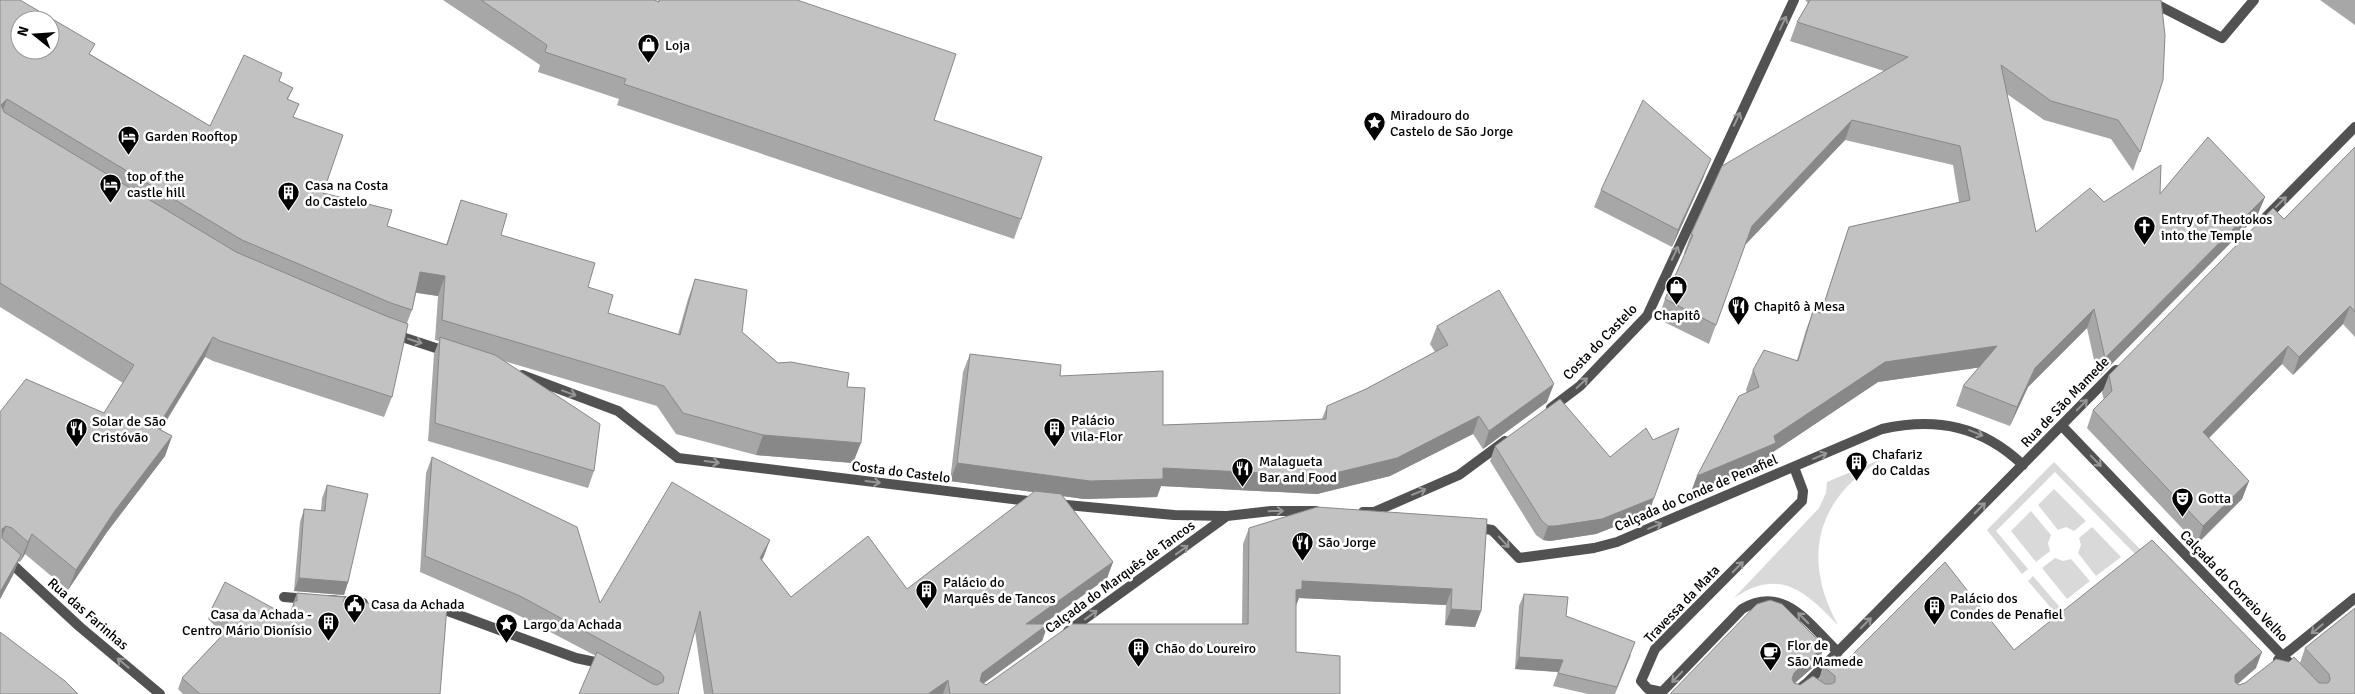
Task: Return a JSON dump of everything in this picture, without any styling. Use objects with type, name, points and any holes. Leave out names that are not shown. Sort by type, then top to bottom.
[{"type":"street","name":"Costa do Castelo","points":[[1542,414],[1580,386],[1647,316],[1716,163],[1794,0]]},
{"type":"street","points":[[2148,0],[2222,38],[2254,0]]},
{"type":"street","points":[[2258,226],[2355,127]]},
{"type":"street","points":[[381,330],[457,354]]},
{"type":"street","name":"Rua de São Mamede","points":[[1793,694],[1811,686],[1838,652],[2126,360]]},
{"type":"street","name":"Costa do Castelo","points":[[514,373],[618,411],[678,458],[1077,506],[1174,515],[1228,516],[1271,511],[1327,512]]},
{"type":"street","name":"Calçada do Conde de Penafiel","points":[[1463,525],[1492,530],[1519,558],[1594,548],[1617,542],[1882,429],[1904,424],[1948,425],[1976,433],[2007,450],[2023,465]]},
{"type":"street","name":"Calçada do Correio Velho","points":[[2062,426],[2306,682]]},
{"type":"street","points":[[1374,512],[1459,476],[1512,436]]},
{"type":"street","name":"Travessa da Mata","points":[[1794,467],[1803,491],[1802,501],[1655,650],[1641,681],[1648,689],[1662,692],[1742,609],[1757,601],[1778,601],[1793,608],[1838,652]]},
{"type":"street","points":[[1356,512],[1394,515]]},
{"type":"street","name":"Calçada do Marquês de Tancos","points":[[1062,636],[1228,516]]},
{"type":"street","name":"Rua das Farinhas","points":[[0,553],[80,627],[160,694]]},
{"type":"street","points":[[284,597],[369,604]]},
{"type":"street","points":[[2268,668],[2355,598]]},
{"type":"street","points":[[426,608],[445,610],[576,658],[595,662],[611,671]]},
{"type":"shaded area","points":[[1891,455],[1866,470],[1847,487],[1832,506],[1823,527],[1819,550],[1820,574],[1826,599],[1838,625],[1803,594],[1779,584],[1765,584],[1734,598],[1819,508],[1826,493],[1827,482]]},
{"type":"shaded area","points":[[2054,462],[2147,556],[2063,622],[2028,581],[2033,576],[2064,612],[2136,555],[2055,472],[1996,531],[2028,569],[2022,574],[1987,530]]},
{"type":"shaded area","points":[[2054,489],[2086,521],[2074,531],[2066,527],[2058,530],[2038,505]]},
{"type":"shaded area","points":[[2031,511],[2051,535],[2048,543],[2050,551],[2036,562],[2011,531]]},
{"type":"shaded area","points":[[2092,527],[2121,557],[2096,576],[2078,553],[2081,545],[2079,538]]},
{"type":"shaded area","points":[[2055,558],[2063,561],[2071,559],[2090,581],[2067,599],[2042,568]]},
{"type":"building","points":[[0,0],[20,0],[37,10],[10,10],[10,60],[60,60],[60,23],[95,44],[89,54],[210,126],[244,55],[282,73],[279,81],[293,88],[287,99],[299,104],[293,117],[343,135],[323,193],[392,210],[387,226],[447,245],[461,200],[507,214],[501,235],[595,263],[588,287],[613,295],[608,313],[680,335],[695,279],[747,290],[742,332],[778,363],[791,362],[849,373],[847,387],[865,388],[861,443],[763,435],[683,413],[664,386],[442,320],[445,276],[420,272],[412,310],[391,303],[242,240],[7,99],[1,105],[4,112],[236,252],[408,324],[392,397],[220,341],[213,337],[157,428],[172,436],[114,512],[76,570],[32,534],[28,542],[12,528],[6,526],[2,529],[2,538],[21,555],[0,592],[0,412],[26,379],[104,413],[134,365],[0,283]]},
{"type":"building","points":[[481,0],[654,0],[659,2],[659,0],[797,0],[956,54],[934,120],[1042,157],[1021,219],[624,84],[626,79],[545,52],[547,45]]},
{"type":"building","points":[[1810,0],[2161,0],[2165,35],[2163,80],[2140,152],[2118,120],[2051,101],[2001,65],[2036,232],[2090,188],[2104,202],[2161,165],[2160,194],[2208,137],[2265,197],[2105,358],[2094,309],[2035,368],[2017,407],[1963,386],[1997,346],[1885,362],[1774,436],[1776,443],[1697,476],[1739,396],[1759,387],[1753,370],[1764,350],[1798,361],[1813,311],[1821,313],[1849,227],[1970,200],[1960,146],[1852,120],[1752,226],[1716,325],[1665,299],[1693,235],[1691,234],[1722,166],[1908,57],[1797,22]]},
{"type":"building","points":[[1643,100],[1711,159],[1678,230],[1601,190]]},
{"type":"building","points":[[2355,147],[2355,312],[2350,306],[2299,357],[2288,346],[2203,432],[2249,481],[2203,526],[2093,410],[2112,391],[2109,375],[2273,208],[2284,219]]},
{"type":"building","points":[[1499,290],[1554,384],[1489,431],[1479,416],[1397,458],[1323,476],[1163,468],[1163,479],[1090,481],[957,463],[970,354],[1061,365],[1060,376],[1163,371],[1163,425],[1326,419],[1327,406],[1366,389],[1448,345],[1437,326]]},
{"type":"building","points":[[440,337],[495,355],[600,424],[594,471],[435,423]]},
{"type":"building","points":[[1560,399],[1610,457],[1646,428],[1653,440],[1679,428],[1654,498],[1602,519],[1555,526],[1548,526],[1542,521],[1495,446]]},
{"type":"building","points":[[432,457],[577,527],[600,603],[672,482],[770,540],[760,558],[791,597],[868,536],[907,589],[1035,491],[1061,494],[1113,562],[1026,624],[1048,624],[982,673],[980,681],[986,685],[1072,624],[1248,624],[1249,528],[1317,507],[1487,519],[1481,611],[1451,609],[1452,589],[1302,581],[1302,589],[1296,590],[1296,652],[1340,656],[1340,694],[950,694],[948,680],[928,694],[713,694],[700,611],[678,694],[579,694],[597,652],[653,684],[657,685],[663,682],[664,677],[660,672],[520,596],[425,556]]},
{"type":"building","points":[[327,485],[368,494],[348,582],[299,578],[304,509],[325,511]]},
{"type":"building","points":[[2152,540],[2262,652],[2235,675],[2235,682],[2239,685],[2245,683],[2276,659],[2289,662],[2294,657],[2319,683],[2328,683],[2330,680],[2329,674],[2305,648],[2355,608],[2355,694],[1670,694],[1757,604],[1770,600],[1782,604],[1824,646],[1794,673],[1792,679],[1794,683],[1800,685],[1813,676],[1825,684],[1831,684],[1835,682],[1835,676],[1823,666],[1834,655],[1843,664],[1945,562],[2014,650]]},
{"type":"building","points":[[225,582],[293,619],[294,601],[297,601],[297,593],[345,597],[343,602],[447,606],[440,694],[200,694],[182,678],[231,626],[212,608]]},
{"type":"building","points":[[1524,594],[1568,597],[1566,616],[1635,642],[1617,687],[1558,673],[1563,660],[1519,657]]},
{"type":"building","points":[[0,632],[65,681],[78,694],[0,694]]},
{"type":"place","name":"Loja","points":[[649,64]]},
{"type":"place","name":"Miradouro do Castelo de São Jorge","points":[[1374,142]]},
{"type":"place","name":"Garden Rooftop","points":[[129,155]]},
{"type":"place","name":"top of the castle hill","points":[[111,203]]},
{"type":"place","name":"Casa na Costa do Castelo","points":[[289,212]]},
{"type":"place","name":"Entry of Theotokos into the Temple","points":[[2145,246]]},
{"type":"place","name":"Chapitô","points":[[1677,306]]},
{"type":"place","name":"Chapitô à Mesa","points":[[1738,325]]},
{"type":"place","name":"Palácio Vila-Flor","points":[[1055,447]]},
{"type":"place","name":"Solar de São Cristóvão","points":[[76,448]]},
{"type":"place","name":"Chafariz do Caldas","points":[[1856,481]]},
{"type":"place","name":"Malagueta Bar and Food","points":[[1243,488]]},
{"type":"place","name":"Gotta","points":[[2182,517]]},
{"type":"place","name":"São Jorge","points":[[1302,561]]},
{"type":"place","name":"Palácio do Marquês de Tancos","points":[[927,609]]},
{"type":"place","name":"Casa da Achada","points":[[355,623]]},
{"type":"place","name":"Palácio dos Condes de Penafiel","points":[[1934,625]]},
{"type":"place","name":"Casa da Achada - Centro Mário Dionísio","points":[[328,641]]},
{"type":"place","name":"Largo da Achada","points":[[507,643]]},
{"type":"place","name":"Chão do Loureiro","points":[[1139,667]]},
{"type":"place","name":"Flor de São Mamede","points":[[1771,672]]}]
